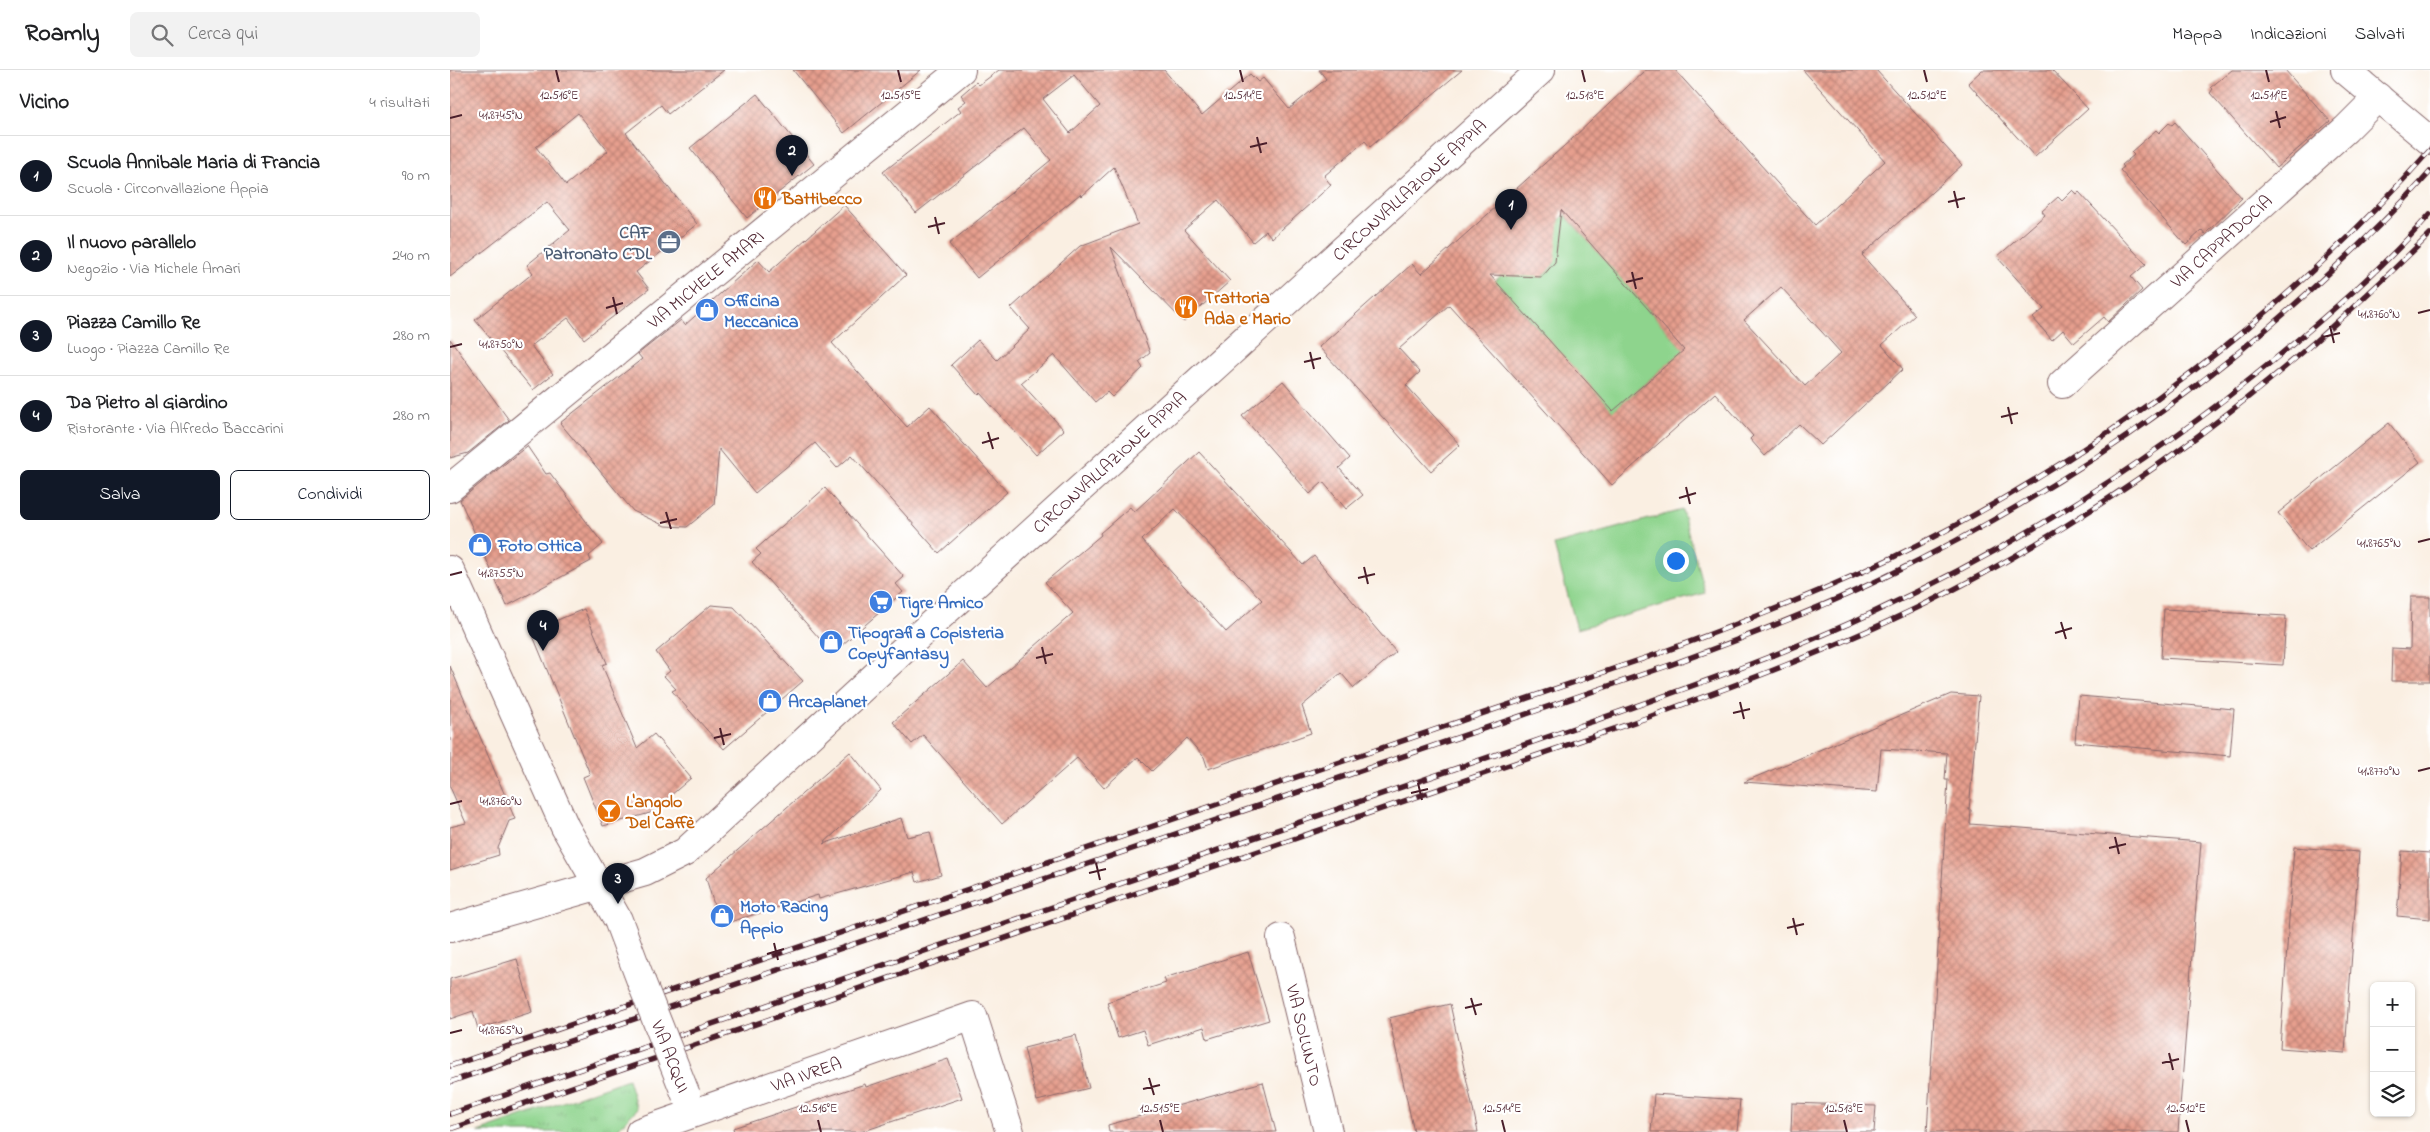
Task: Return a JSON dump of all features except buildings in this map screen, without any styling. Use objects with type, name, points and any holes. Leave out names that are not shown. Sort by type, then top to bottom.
[{"type":"street","name":"VIA MICHELE AMARI","points":[[450,488],[960,70]]},
{"type":"street","points":[[2345,70],[2422,134]]},
{"type":"street","name":"CIRCONVALLAZIONE APPIA","points":[[450,928],[598,886],[657,867],[680,856],[702,839],[933,622],[1538,71]]},
{"type":"street","name":"VIA CAPPADOCIA","points":[[2062,384],[2346,129],[2378,97]]},
{"type":"street","name":"VIA ACQUI","points":[[450,570],[565,827],[618,920],[693,1113]]},
{"type":"street","name":"VIA SOLUNTO","points":[[1281,938],[1328,1132]]},
{"type":"street","name":"VIA IVREA","points":[[640,1132],[973,1016],[1010,1132]]},
{"type":"green space","points":[[1565,215],[1684,350],[1613,411],[1495,281],[1519,259],[1543,276],[1553,265],[1554,258],[1553,254],[1540,239]]},
{"type":"green space","points":[[1682,510],[1705,593],[1577,629],[1554,545]]},
{"type":"green space","points":[[628,1079],[637,1109],[615,1132],[478,1132]]},
{"type":"railway","points":[[450,1066],[1660,653],[1758,616],[1855,575],[1918,545],[1989,507],[2059,465],[2127,420],[2193,372],[2317,266],[2375,209],[2430,150]]},
{"type":"railway","points":[[450,1082],[1670,665],[1780,623],[1861,588],[1949,544],[2010,510],[2127,436],[2184,395],[2292,307],[2377,228],[2430,172]]},
{"type":"railway","points":[[450,1114],[1588,723],[1696,685],[1837,629],[1927,587],[1981,558],[2033,529],[2136,464],[2234,392],[2281,354],[2377,269],[2430,214]]},
{"type":"railway","points":[[450,1129],[1646,718],[1786,665],[1889,621],[1994,568],[2128,486],[2254,393],[2373,289],[2430,234]]},
{"type":"place","name":"Il nuovo parallelo","points":[[792,176]]},
{"type":"place","name":"Battibecco","points":[[765,198]]},
{"type":"place","name":"Scuola Annibale Maria di Francia","points":[[1511,230]]},
{"type":"place","name":"CAF Patronato CDL","points":[[669,242]]},
{"type":"place","name":"Trattoria Ada e Mario","points":[[1186,307]]},
{"type":"place","name":"Officina Meccanica","points":[[707,310]]},
{"type":"place","name":"Foto Ottica","points":[[480,545]]},
{"type":"place","name":"Tigre Amico","points":[[881,602]]},
{"type":"place","name":"Tipografia Copisteria Copyfantasy","points":[[831,642]]},
{"type":"place","name":"Da Pietro al Giardino","points":[[543,651]]},
{"type":"place","name":"Arcaplanet","points":[[770,701]]},
{"type":"place","name":"L'angolo Del Caffè","points":[[609,811]]},
{"type":"place","name":"Piazza Camillo Re","points":[[618,904]]},
{"type":"place","name":"Moto Racing Appio","points":[[722,916]]}]
